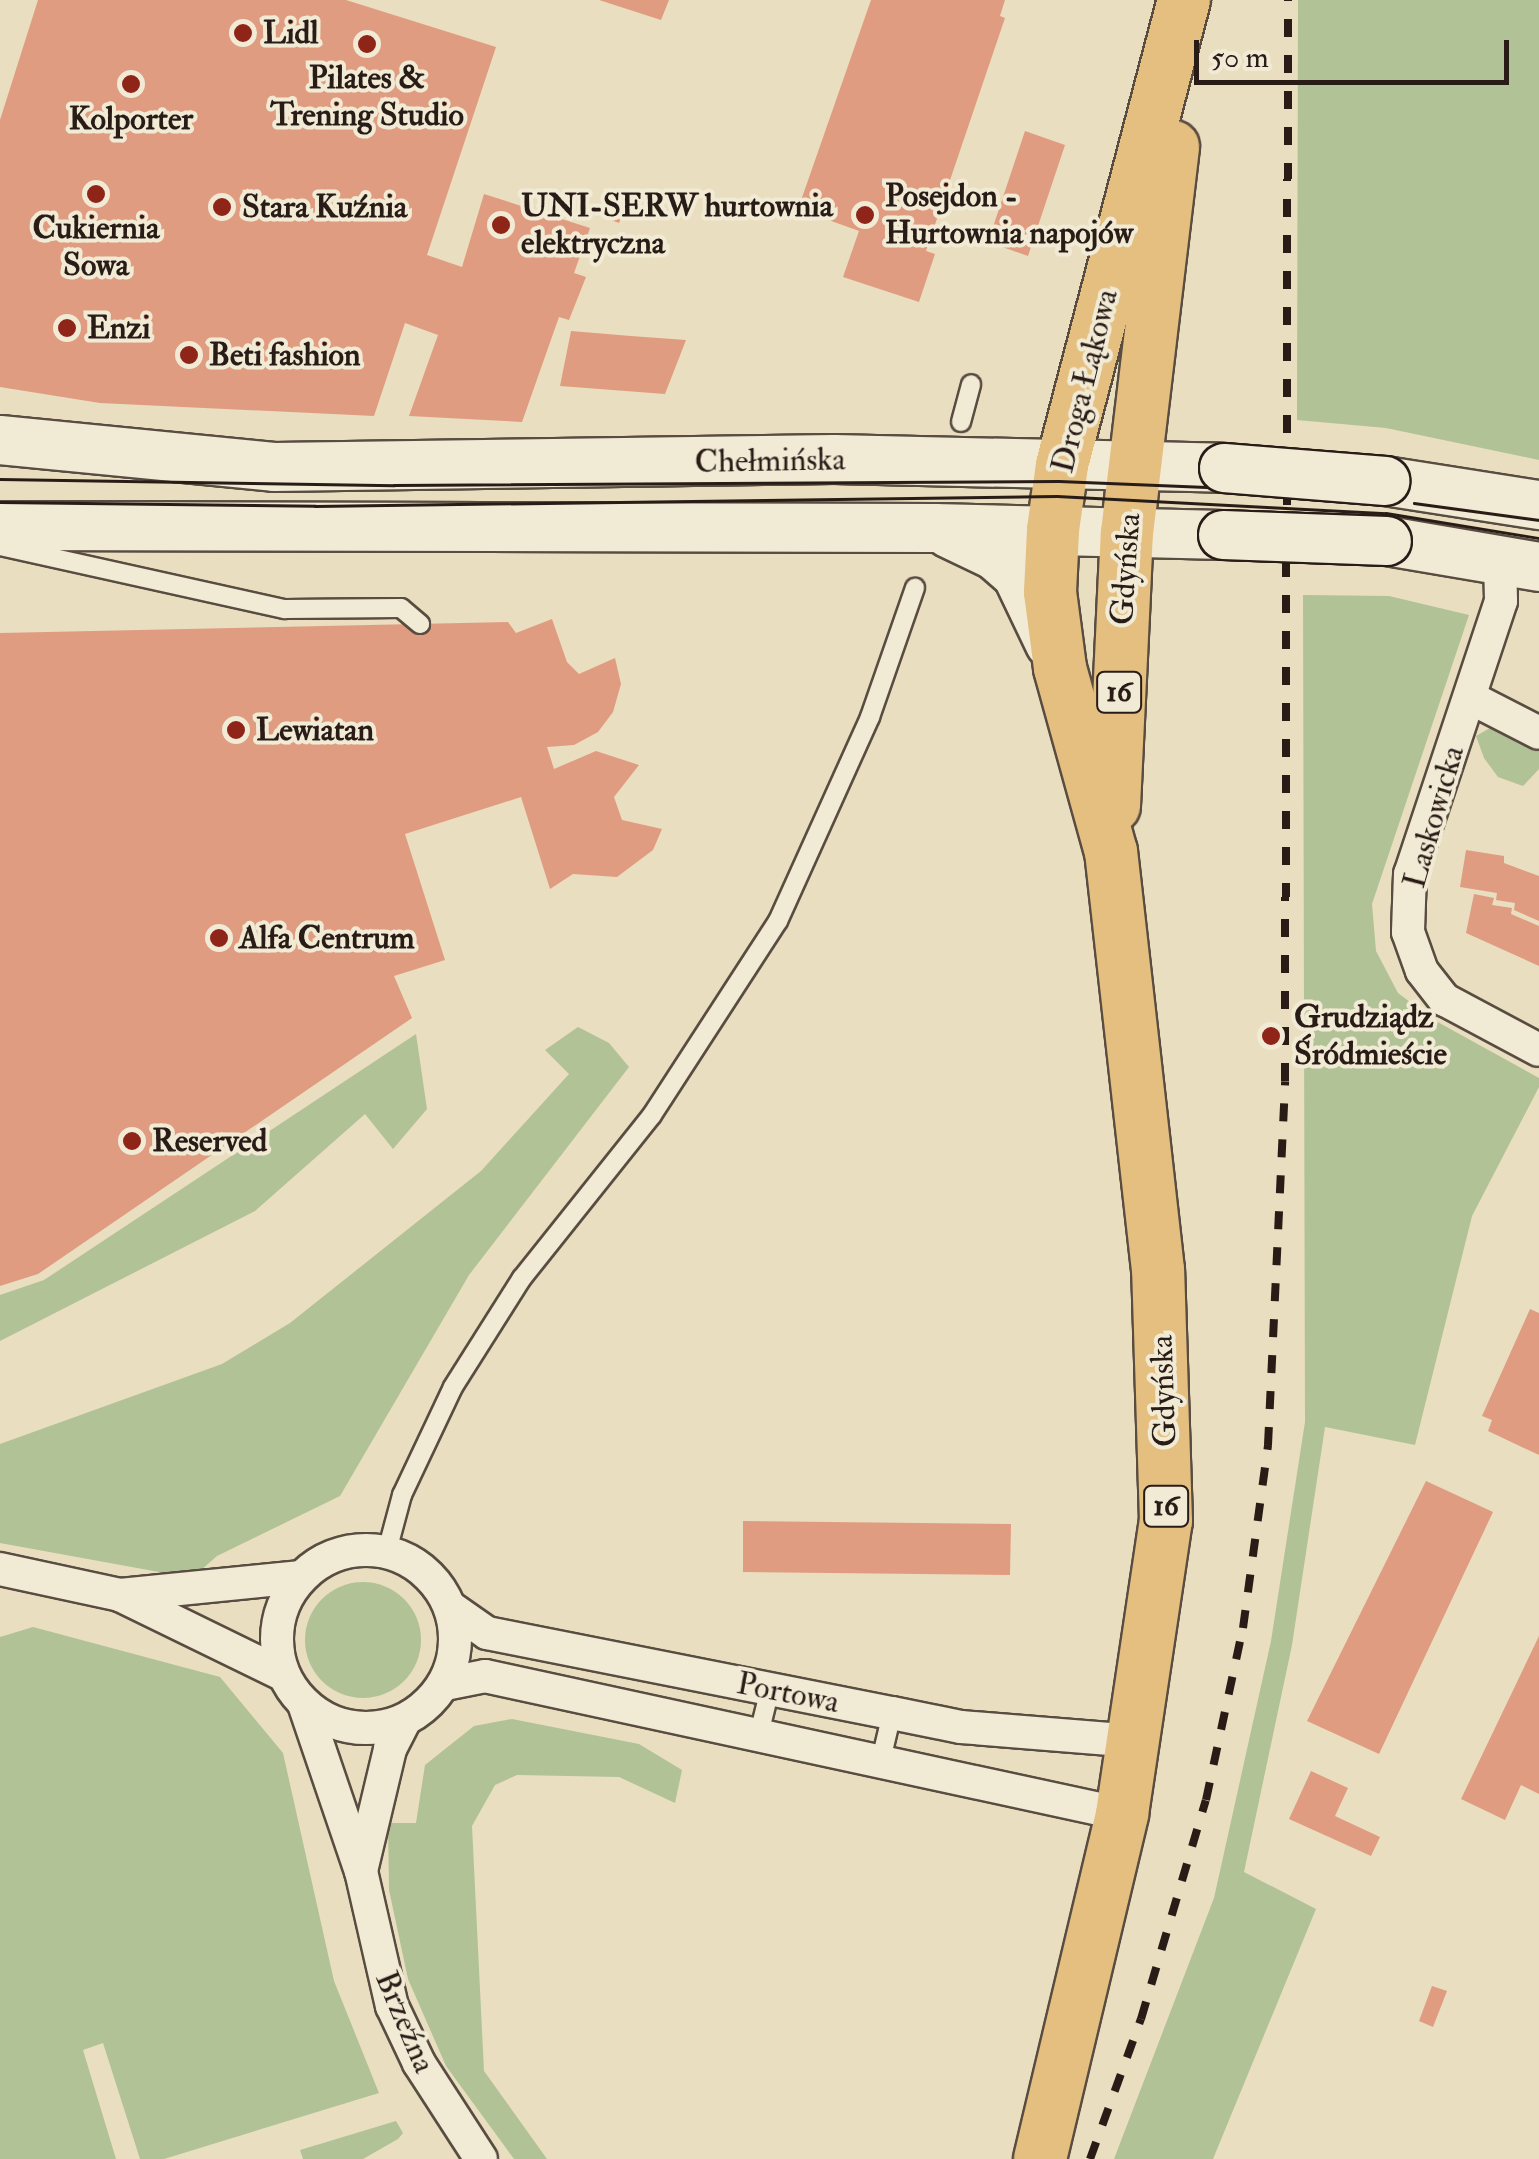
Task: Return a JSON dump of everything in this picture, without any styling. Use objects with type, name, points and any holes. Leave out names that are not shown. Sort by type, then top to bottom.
[{"type":"main road","name":"Droga Łąkowa","points":[[1053,530],[1062,464],[1187,0]]},
{"type":"main road","name":"Droga Łąkowa","points":[[1135,465],[1187,0]]},
{"type":"main road","name":"Chełmińska","points":[[0,440],[274,467],[834,459],[1224,468],[1385,482],[1539,505]]},
{"type":"main road","name":"Gdyńska","points":[[1040,2159],[1122,1814],[1166,1521],[1167,1389],[1111,852],[1135,465]]},
{"type":"main road","name":"Chełmińska","points":[[0,526],[1053,530],[1387,542],[1520,563]]},
{"type":"main road","name":"Chełmińska","points":[[935,528],[994,555],[1017,575],[1060,668]]},
{"type":"main road","name":"Gdyńska","points":[[1053,530],[1050,592],[1060,668],[1111,852]]},
{"type":"street","name":"Laskowicka","points":[[1520,563],[1501,601],[1472,698],[1410,874],[1408,932],[1422,972],[1444,1000],[1539,1050]]},
{"type":"street","name":"Laskowicka","points":[[1472,698],[1539,732]]},
{"type":"street","points":[[387,1551],[429,1574],[451,1608],[455,1652],[444,1684],[404,1721],[368,1730],[334,1723],[304,1704],[284,1675],[276,1641],[284,1603],[301,1576],[327,1558],[387,1551]]},
{"type":"street","points":[[0,1569],[120,1595],[284,1675]]},
{"type":"street","points":[[120,1595],[301,1576]]},
{"type":"street","name":"Portowa","points":[[451,1608],[487,1633],[892,1714],[961,1727],[1134,1741]]},
{"type":"street","name":"Portowa","points":[[444,1684],[485,1676],[1122,1814]]},
{"type":"street","name":"Brzeźna","points":[[304,1704],[361,1871],[372,1940],[392,2006],[419,2063],[481,2159]]},
{"type":"street","name":"Brzeźna","points":[[361,1871],[390,1749],[404,1721]]},
{"type":"lane","points":[[960,422],[971,384]]},
{"type":"lane","points":[[0,546],[284,610],[400,608],[420,624]]},
{"type":"lane","points":[[387,1551],[402,1495],[452,1387],[522,1278],[652,1115],[778,920],[870,717],[915,588]]},
{"type":"lane","points":[[759,1734],[770,1689]]},
{"type":"lane","points":[[880,1760],[892,1714]]},
{"type":"green space","points":[[1298,0],[1539,0],[1539,460],[1386,428],[1297,420]]},
{"type":"green space","points":[[1303,595],[1389,596],[1469,615],[1372,904],[1376,951],[1398,993],[1434,1020],[1539,1078],[1539,1087],[1472,1216],[1415,1445],[1325,1427],[1292,1645],[1244,1872],[1316,1909],[1213,2159],[1114,2159],[1214,1898],[1271,1641],[1305,1422]]},
{"type":"green space","points":[[1497,724],[1516,728],[1539,750],[1539,769],[1523,786],[1498,777],[1484,758],[1476,736]]},
{"type":"green space","points":[[578,1027],[609,1043],[629,1067],[469,1275],[340,1496],[217,1556],[192,1578],[0,1543],[0,1444],[222,1364],[290,1323],[481,1171],[569,1074],[545,1050]]},
{"type":"green space","points":[[416,1034],[427,1109],[393,1149],[365,1114],[255,1211],[0,1341],[0,1295],[44,1280]]},
{"type":"green space","points":[[363,1582],[385,1587],[404,1599],[416,1618],[421,1640],[416,1662],[404,1681],[385,1693],[363,1698],[341,1693],[322,1681],[310,1662],[305,1640],[310,1618],[322,1599],[341,1587]]},
{"type":"green space","points":[[33,1627],[220,1677],[283,1753],[334,1981],[379,2093],[164,2159],[140,2159],[103,2043],[83,2050],[116,2159],[0,2159],[0,1637]]},
{"type":"green space","points":[[512,1719],[639,1744],[682,1770],[675,1803],[619,1777],[517,1775],[495,1785],[472,1826],[484,2071],[547,2159],[514,2159],[446,2066],[408,1979],[389,1890],[388,1823],[416,1823],[425,1765],[474,1726]]},
{"type":"green space","points":[[396,2121],[403,2133],[398,2139],[363,2159],[303,2159],[300,2150]]},
{"type":"building","name":"Stara Kuźnia","points":[[38,0],[346,0],[496,47],[427,255],[462,267],[484,194],[590,228],[574,273],[586,277],[569,320],[559,317],[522,422],[409,416],[438,335],[405,323],[374,416],[100,403],[0,387],[0,120]]},
{"type":"building","points":[[599,0],[669,0],[661,20]]},
{"type":"building","points":[[871,0],[1005,0],[1000,16],[1005,18],[926,251],[935,254],[919,302],[843,277],[859,231],[798,209]]},
{"type":"building","points":[[1025,131],[1065,145],[1028,256],[988,242]]},
{"type":"building","points":[[607,204],[624,210],[619,223],[603,217]]},
{"type":"building","points":[[571,331],[686,340],[665,394],[560,386]]},
{"type":"building","name":"Alfa Centrum","points":[[552,619],[567,662],[579,674],[615,658],[621,684],[613,712],[598,732],[574,745],[547,747],[554,769],[596,751],[639,765],[614,797],[622,820],[662,829],[653,850],[617,877],[573,874],[550,889],[521,797],[405,834],[445,960],[394,976],[412,1018],[38,1274],[0,1286],[0,633],[508,622],[516,633]]},
{"type":"building","points":[[1466,850],[1504,856],[1504,863],[1539,876],[1539,921],[1514,910],[1515,903],[1496,900],[1497,893],[1460,887]]},
{"type":"building","points":[[1474,894],[1494,898],[1492,905],[1512,908],[1511,914],[1539,926],[1539,966],[1466,933]]},
{"type":"building","points":[[1530,1309],[1539,1313],[1539,1455],[1488,1431],[1492,1420],[1482,1416]]},
{"type":"building","points":[[1426,1481],[1493,1512],[1379,1754],[1307,1721]]},
{"type":"building","points":[[743,1521],[1011,1524],[1010,1575],[743,1572]]},
{"type":"building","points":[[1539,1636],[1539,1794],[1521,1785],[1505,1820],[1461,1799]]},
{"type":"building","points":[[1311,1771],[1348,1788],[1335,1816],[1380,1837],[1371,1856],[1289,1819]]},
{"type":"building","points":[[1432,1986],[1447,1991],[1433,2027],[1419,2021]]},
{"type":"tram line","points":[[0,479],[394,485],[1059,481],[1280,490]]},
{"type":"tram line","points":[[0,502],[315,506],[1057,496],[1386,513],[1539,538]]},
{"type":"tram line","points":[[1414,503],[1539,520]]},
{"type":"railway","points":[[1090,2159],[1141,2019],[1206,1800],[1243,1628],[1268,1445],[1285,1081],[1288,0]]},
{"type":"place","name":"Lidl","points":[[243,33]]},
{"type":"place","name":"Pilates & Trening Studio","points":[[367,44]]},
{"type":"place","name":"Kolporter","points":[[131,84]]},
{"type":"place","name":"Cukiernia Sowa","points":[[96,194]]},
{"type":"place","name":"Stara Kuźnia","points":[[222,207]]},
{"type":"place","name":"Posejdon - Hurtownia napojów","points":[[865,215]]},
{"type":"place","name":"UNI-SERW hurtownia elektryczna","points":[[501,225]]},
{"type":"place","name":"Enzi","points":[[67,328]]},
{"type":"place","name":"Beti fashion","points":[[189,355]]},
{"type":"place","name":"Lewiatan","points":[[236,730]]},
{"type":"place","name":"Alfa Centrum","points":[[219,938]]},
{"type":"place","name":"Grudziądz Śródmieście","points":[[1271,1036]]},
{"type":"place","name":"Reserved","points":[[132,1141]]}]
